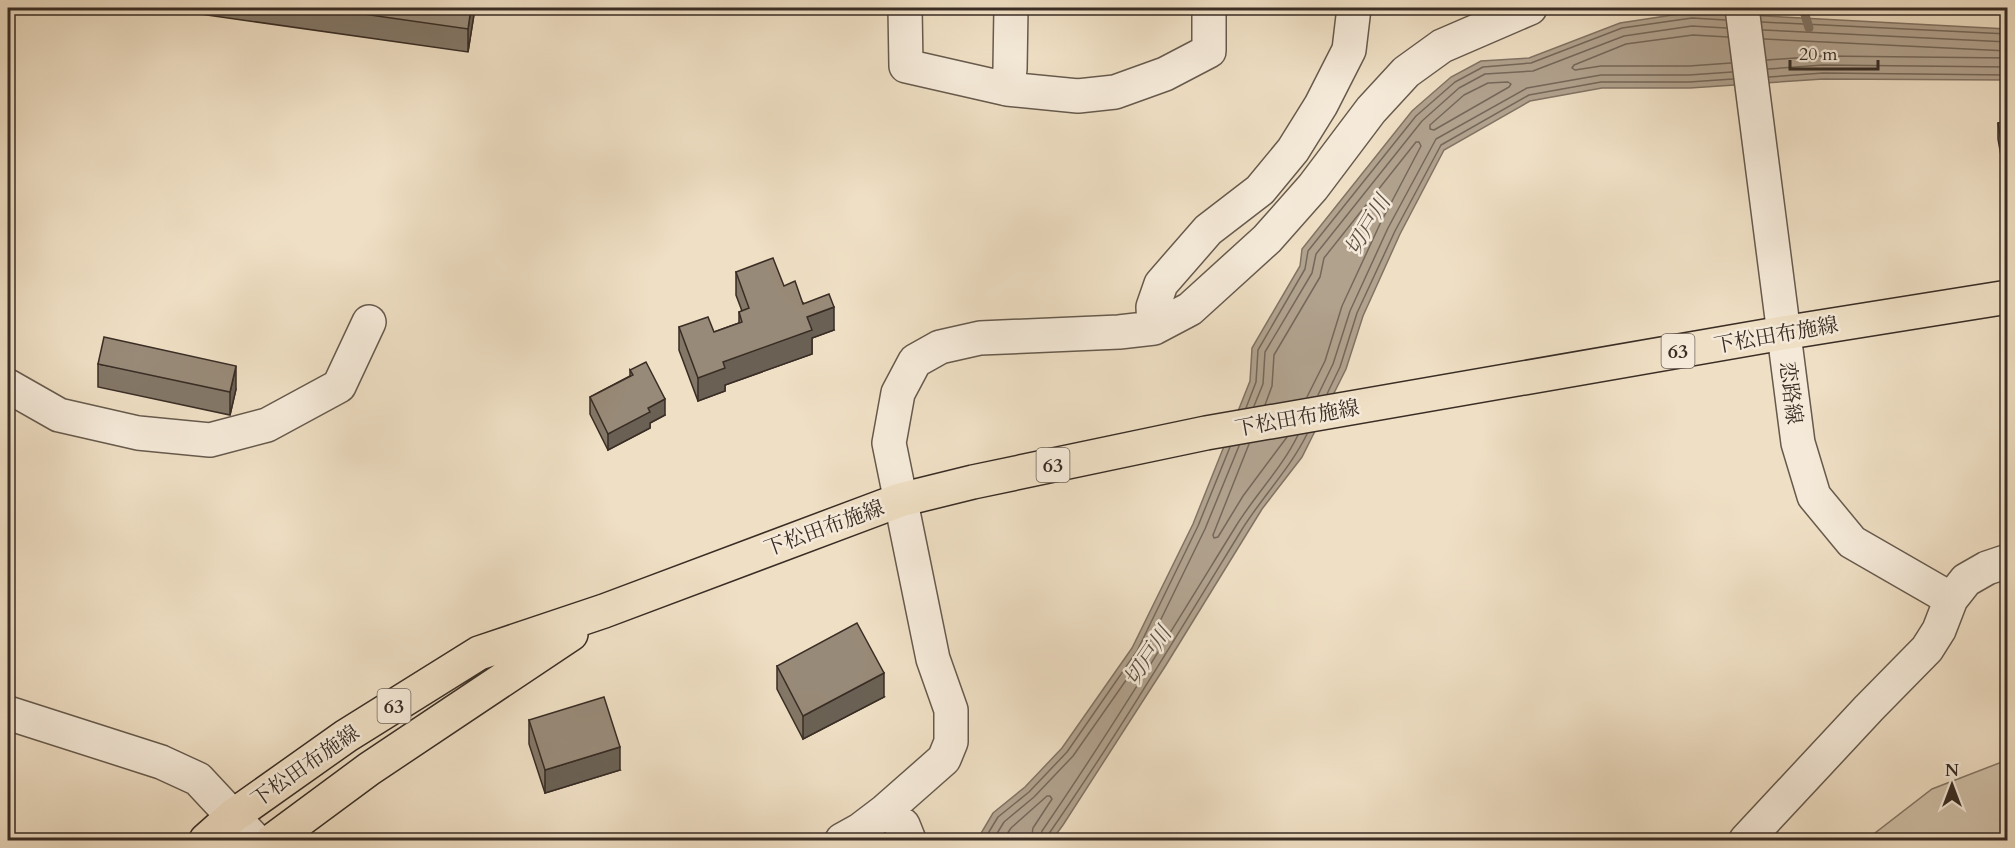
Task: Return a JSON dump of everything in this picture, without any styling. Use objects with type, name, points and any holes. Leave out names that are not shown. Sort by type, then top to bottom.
[{"type":"main road","name":"下松田布施線","points":[[206,840],[233,816],[346,736],[479,653],[604,610],[900,500],[985,479],[1206,433],[1783,333],[2007,297]]},
{"type":"main road","name":"下松田布施線","points":[[273,840],[369,769],[604,610]]},
{"type":"street","points":[[905,8],[906,66],[1007,89],[1078,96],[1115,92],[1165,74],[1209,51],[1209,8]]},
{"type":"street","points":[[1007,89],[1010,69],[1011,8]]},
{"type":"street","points":[[1154,328],[1153,307],[1161,284],[1208,231],[1260,190],[1293,150],[1321,105],[1348,50],[1354,8]]},
{"type":"street","points":[[842,840],[885,811],[944,759],[951,742],[951,710],[933,659],[889,443],[898,393],[915,361],[940,347],[980,338],[1119,332],[1154,328],[1190,309],[1267,239],[1313,187],[1371,110],[1406,72],[1442,46],[1530,8]]},
{"type":"street","name":"恋路線","points":[[1742,8],[1798,443],[1814,496],[1852,542],[1951,599]]},
{"type":"street","points":[[8,386],[59,415],[138,433],[210,440],[267,425],[339,386],[369,322]]},
{"type":"street","points":[[1746,840],[1927,649],[1939,630],[1951,599],[1966,580],[1987,567],[2007,561]]},
{"type":"street","points":[[8,712],[161,762],[198,779],[255,840]]},
{"type":"street","points":[[885,811],[903,825],[909,840]]},
{"type":"shaded area","points":[[2007,760],[2007,840],[1866,840],[1932,789]]},
{"type":"water","name":"切戸川","points":[[1692,12],[2007,29],[2007,80],[1823,79],[1690,88],[1602,88],[1530,101],[1444,150],[1400,234],[1363,316],[1346,369],[1302,457],[1262,509],[1166,665],[1063,825],[1052,840],[977,840],[993,813],[1025,787],[1062,748],[1132,648],[1193,524],[1250,381],[1252,348],[1300,266],[1302,249],[1412,111],[1451,77],[1481,61],[1529,58],[1620,23]]},
{"type":"building","points":[[321,8],[471,8],[468,29]]},
{"type":"building","points":[[2007,121],[2007,174],[1998,123]]},
{"type":"building","points":[[773,258],[784,286],[795,281],[803,304],[829,294],[834,307],[807,317],[812,330],[723,362],[725,368],[698,378],[679,327],[708,317],[714,332],[742,322],[739,312],[749,308],[736,272]]},
{"type":"building","points":[[104,337],[236,366],[230,392],[98,364]]},
{"type":"building","points":[[646,362],[665,399],[648,408],[650,412],[608,434],[590,397],[633,375],[630,370]]},
{"type":"building","points":[[857,623],[884,673],[803,716],[777,666]]},
{"type":"building","points":[[604,697],[620,747],[545,770],[529,720]]},
{"type":"waterway","points":[[1803,8],[1809,28]]}]
